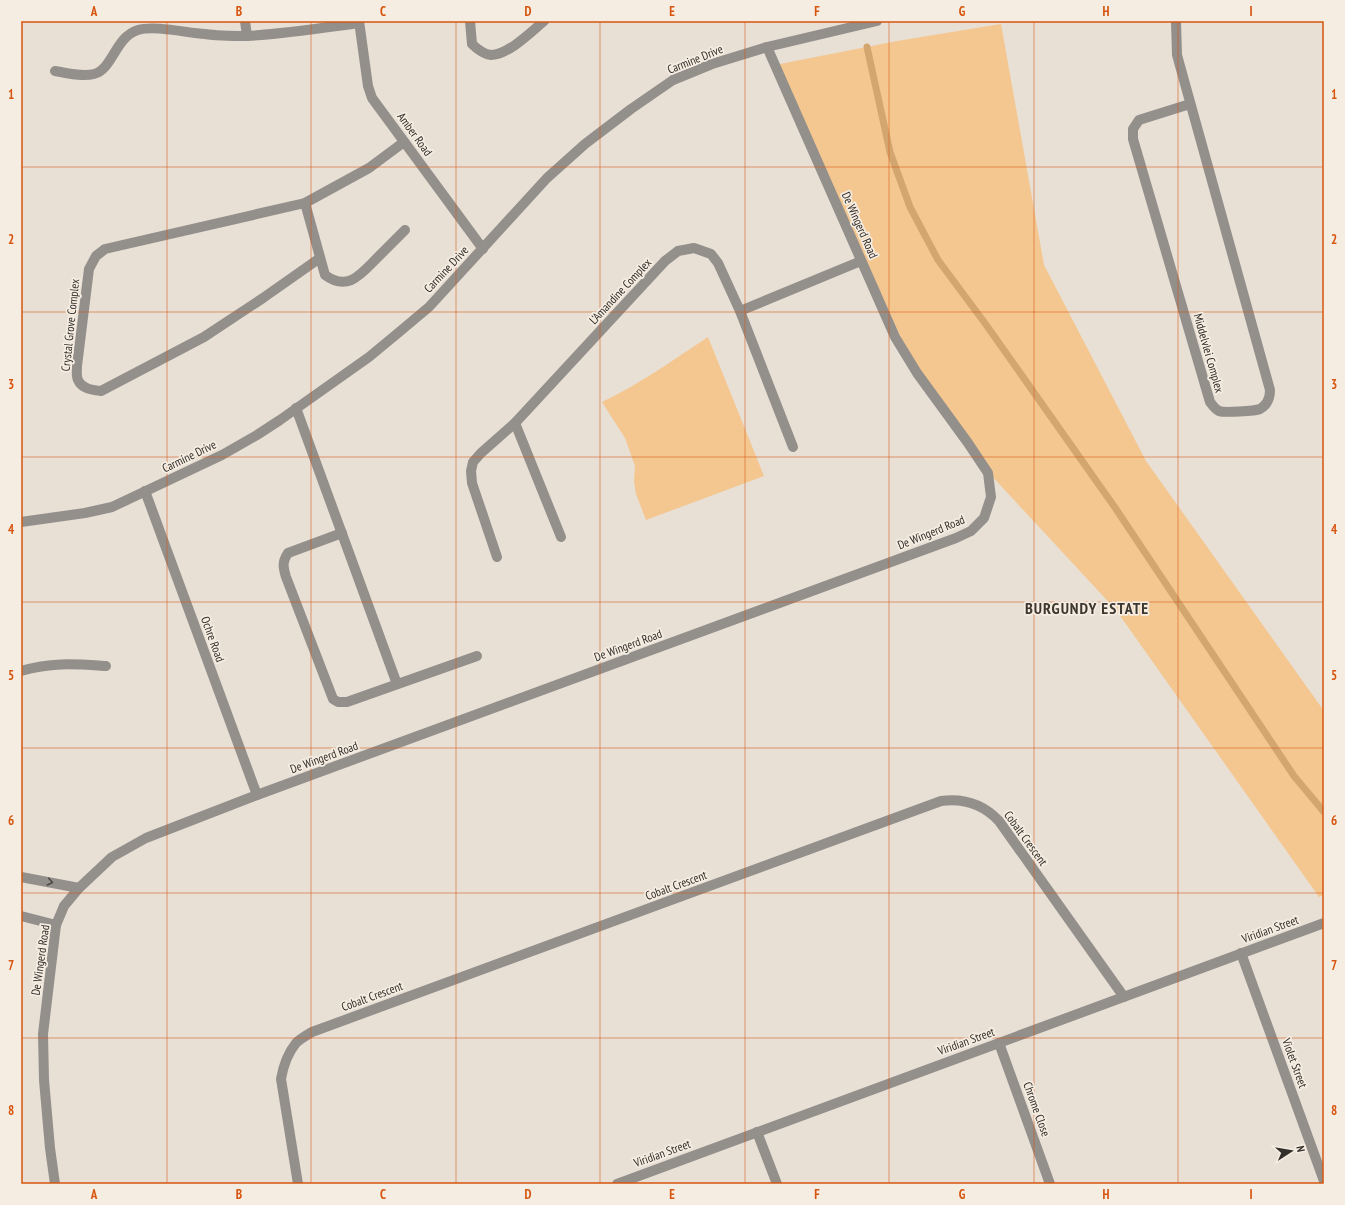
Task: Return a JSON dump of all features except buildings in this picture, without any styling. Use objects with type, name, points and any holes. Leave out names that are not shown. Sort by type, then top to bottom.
[{"type":"street","points":[[245,21],[247,36]]},
{"type":"street","points":[[470,21],[472,44],[480,52],[491,55],[507,50],[544,21]]},
{"type":"street","name":"Carmine Drive","points":[[21,522],[85,513],[112,507],[222,455],[257,435],[370,357],[429,307],[547,178],[584,144],[673,80],[712,64],[767,47],[877,21]]},
{"type":"street","name":"Middelvlei Complex","points":[[1176,21],[1177,55],[1270,390],[1270,398],[1260,409],[1224,412],[1214,407],[1210,402],[1133,138],[1133,129],[1139,120],[1190,104]]},
{"type":"street","points":[[55,71],[86,75],[95,74],[102,70],[122,40],[139,30],[161,29],[207,35],[247,36],[297,32],[359,22]]},
{"type":"street","name":"Amber Road","points":[[359,22],[368,86],[372,98],[483,249]]},
{"type":"street","name":"De Wingerd Road","points":[[55,1184],[44,1080],[43,1034],[56,925],[64,906],[79,888],[112,857],[146,838],[257,795],[948,541],[971,531],[984,518],[989,507],[991,497],[988,473],[917,373],[895,337],[767,47]]},
{"type":"street","name":"Crystal Grove Complex","points":[[320,258],[204,337],[101,391],[91,390],[84,387],[78,380],[77,366],[89,269],[96,256],[105,248],[305,203],[369,168],[404,142]]},
{"type":"street","points":[[305,203],[325,275],[333,281],[343,282],[358,277],[405,230]]},
{"type":"street","name":"L'Amandine Complex","points":[[497,557],[472,483],[471,471],[473,462],[515,422],[665,261],[678,251],[694,248],[711,254],[718,263],[740,311],[793,447]]},
{"type":"street","points":[[740,311],[861,261]]},
{"type":"street","points":[[296,408],[397,684]]},
{"type":"street","points":[[515,422],[561,537]]},
{"type":"street","name":"Ochre Road","points":[[145,491],[257,795]]},
{"type":"street","points":[[342,533],[288,553],[284,560],[283,567],[333,699],[338,702],[347,702],[477,656]]},
{"type":"street","points":[[21,671],[46,664],[106,666]]},
{"type":"street","name":"Cobalt Crescent","points":[[298,1184],[281,1079],[285,1063],[296,1043],[312,1032],[941,801],[953,799],[984,808],[999,821],[1124,997]]},
{"type":"street","points":[[21,877],[79,888]]},
{"type":"street","points":[[21,916],[56,925]]},
{"type":"street","name":"Viridian Street","points":[[617,1184],[1324,923]]},
{"type":"street","name":"Violet Street","points":[[1241,953],[1324,1181]]},
{"type":"street","name":"Chrome Close","points":[[999,1043],[1050,1184]]},
{"type":"street","points":[[757,1132],[776,1184]]},
{"type":"shaded area","points":[[1001,24],[1044,265],[1146,461],[1324,711],[1324,895],[1319,897],[1116,610],[989,473],[917,373],[775,65],[897,41]]},
{"type":"shaded area","points":[[708,337],[764,476],[646,520],[636,494],[634,481],[635,466],[625,438],[602,402],[643,380]]},
{"type":"waterway","points":[[867,47],[890,152],[910,207],[938,260],[987,326],[1116,509],[1294,776],[1324,812]]},
{"type":"district","name":"BURGUNDY ESTATE","points":[[1087,608]]}]
